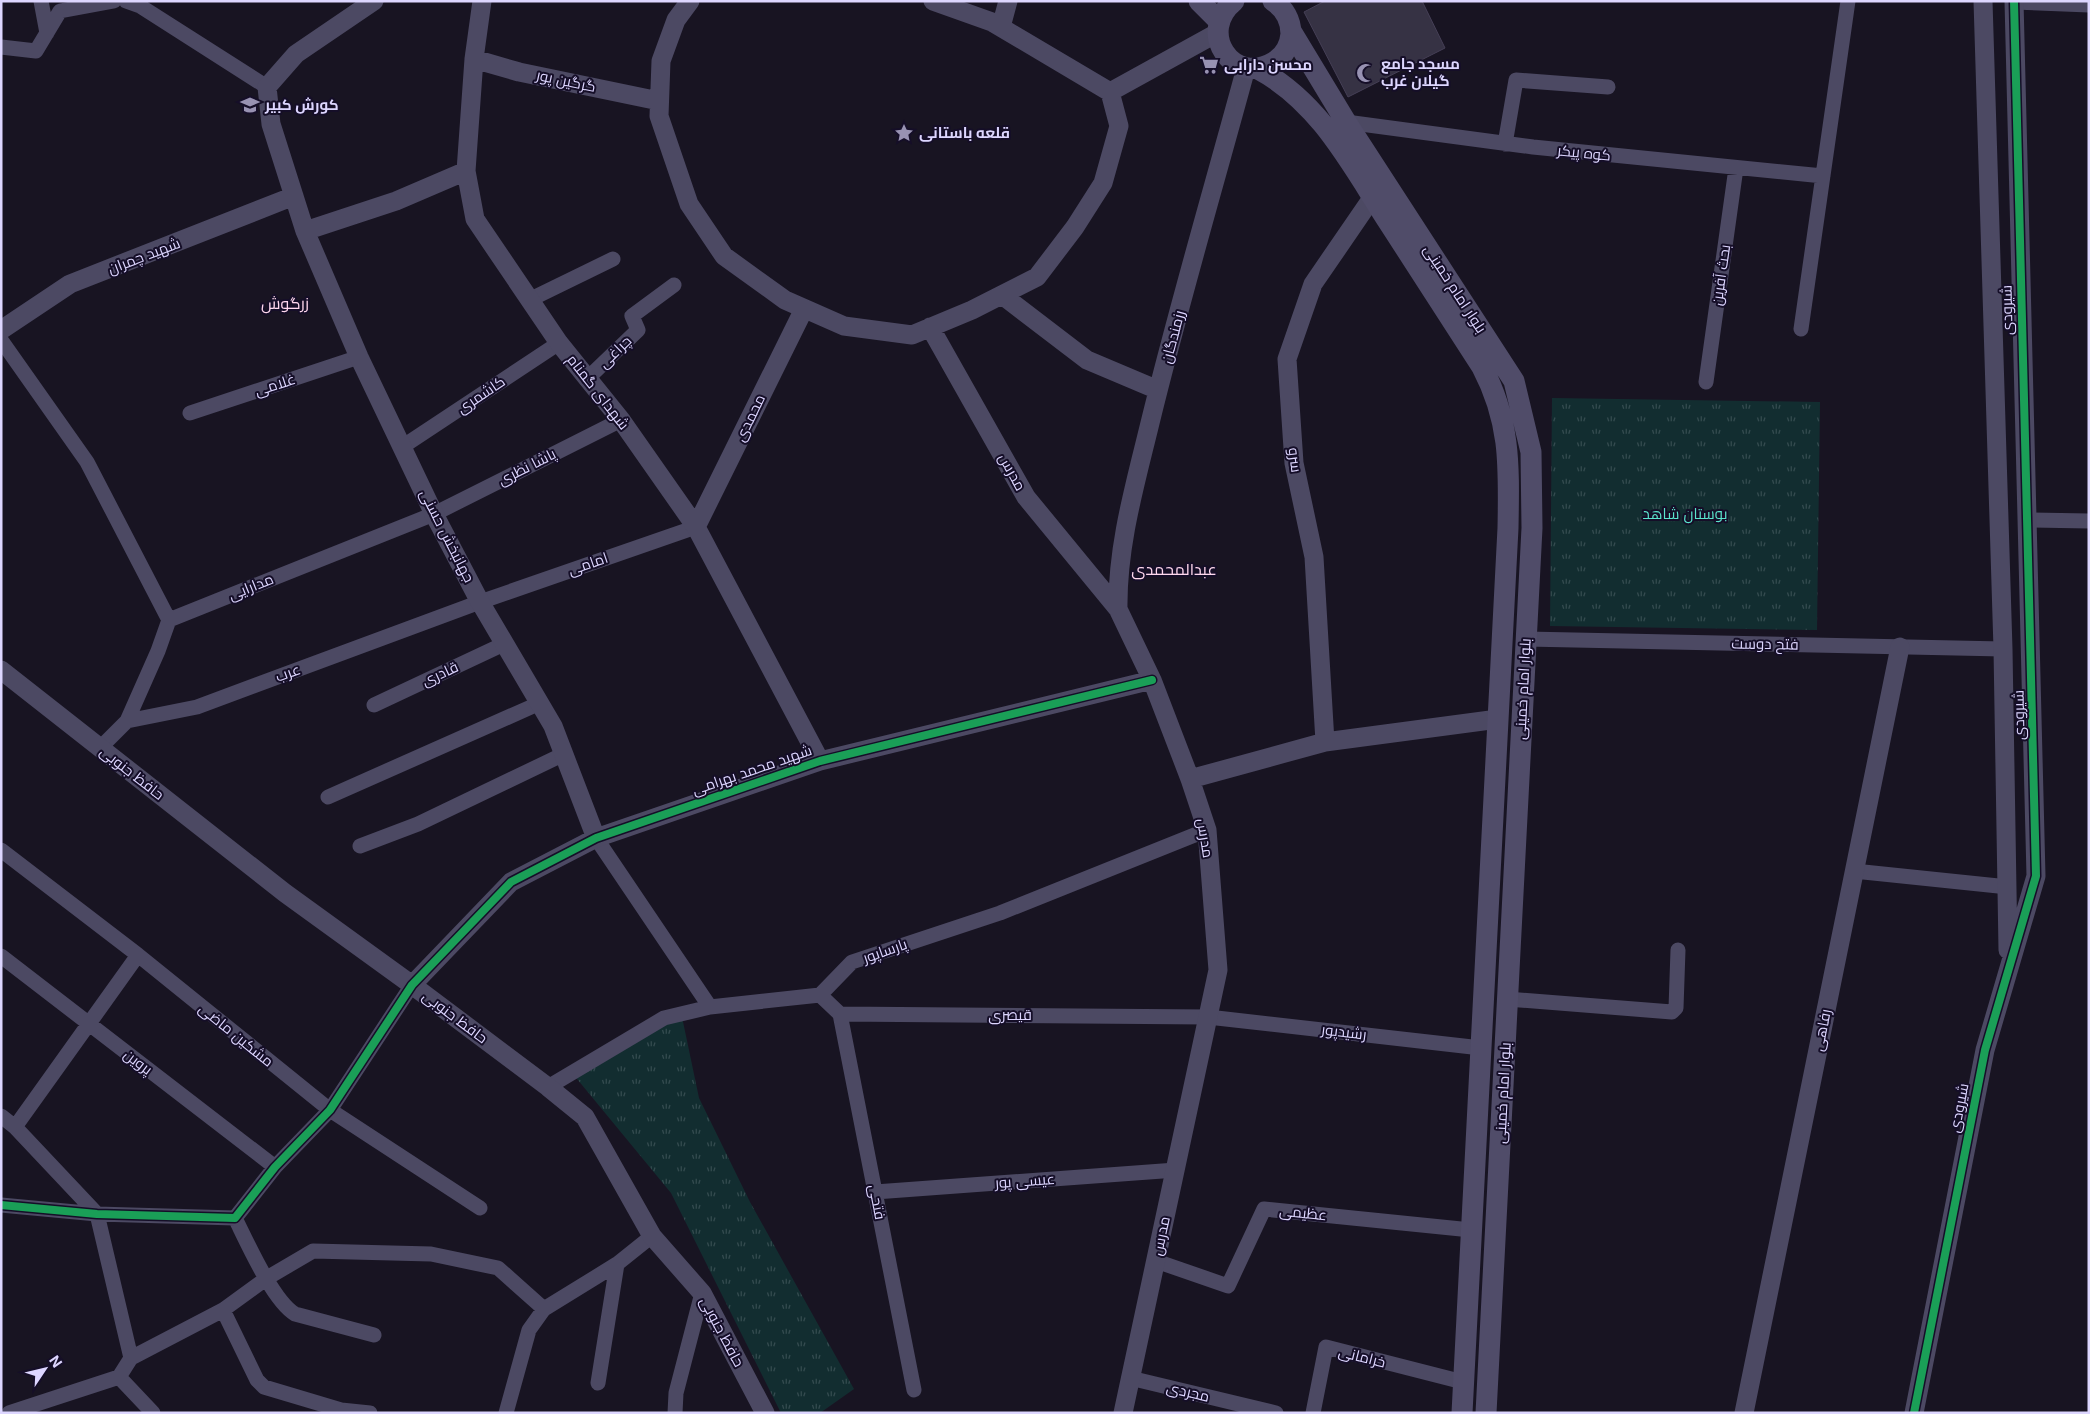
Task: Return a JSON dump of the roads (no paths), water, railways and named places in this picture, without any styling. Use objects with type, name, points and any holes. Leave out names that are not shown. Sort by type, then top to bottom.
[{"type":"main road","points":[[1199,1],[1218,27]]},
{"type":"main road","points":[[1218,27],[1224,10],[1234,1]]},
{"type":"main road","name":"بلوار امام خمینی","points":[[1278,2],[1285,12],[1291,31],[1346,122],[1514,380],[1531,452],[1532,528],[1486,1413]]},
{"type":"main road","name":"بلوار امام خمینی","points":[[1218,27],[1226,56],[1278,79],[1310,107],[1332,136],[1482,367],[1494,390],[1502,417],[1509,456],[1508,528],[1462,1413]]},
{"type":"main road","points":[[1252,68],[1268,66],[1285,52],[1291,31]]},
{"type":"street","points":[[41,1],[47,33]]},
{"type":"street","points":[[1,47],[36,51],[60,11],[114,1]]},
{"type":"street","points":[[126,1],[140,6],[267,86]]},
{"type":"street","points":[[374,1],[296,54],[267,86],[271,124],[305,230],[396,201],[466,171]]},
{"type":"street","name":"شهدای گمنام","points":[[482,1],[474,59],[466,171],[475,219],[559,343],[621,420],[696,527],[820,761]]},
{"type":"street","points":[[690,1],[676,20],[661,61],[659,101],[659,116],[689,204],[724,256],[785,300],[844,326],[912,335],[972,310],[1037,277],[1074,227],[1103,183],[1119,126],[1110,92],[992,22],[932,1]]},
{"type":"street","points":[[1000,28],[1008,1]]},
{"type":"street","points":[[1801,329],[1848,1]]},
{"type":"street","points":[[1980,2],[2089,5]]},
{"type":"street","name":"شیرودی","points":[[1980,2],[2003,649],[2008,972]]},
{"type":"street","name":"شیرودی","points":[[1914,1413],[1985,1050],[2036,876],[2014,2]]},
{"type":"street","points":[[1110,92],[1218,27]]},
{"type":"street","name":"گرگین پور","points":[[474,59],[519,72],[659,101]]},
{"type":"street","name":"رزمندگان","points":[[1118,609],[1117,577],[1128,517],[1158,390],[1252,68]]},
{"type":"street","points":[[1505,144],[1516,80],[1608,87]]},
{"type":"street","name":"کوه پیکر","points":[[1346,122],[1505,144],[1823,176]]},
{"type":"street","name":"بحث آفرین","points":[[1706,382],[1736,168]]},
{"type":"street","name":"شهید چمران","points":[[1,330],[70,284],[294,196]]},
{"type":"street","name":"سرو","points":[[1325,742],[1314,558],[1294,463],[1287,358],[1313,284],[1372,198]]},
{"type":"street","name":"جهانبخش حسنی","points":[[305,230],[359,357],[434,514],[480,602],[506,643],[553,726],[596,838]]},
{"type":"street","points":[[529,300],[613,259]]},
{"type":"street","name":"چراغی","points":[[588,378],[638,330],[632,316],[674,285]]},
{"type":"street","points":[[1002,295],[1087,360],[1158,390]]},
{"type":"street","name":"محمدی","points":[[696,527],[804,309]]},
{"type":"street","name":"مدرس","points":[[930,327],[1026,497],[1118,609],[1152,680],[1190,779],[1207,830],[1218,970],[1123,1413]]},
{"type":"street","points":[[1,340],[87,462],[170,620],[127,722],[100,748]]},
{"type":"street","name":"کاشمری","points":[[402,447],[559,343]]},
{"type":"street","name":"غلامی","points":[[190,413],[359,357]]},
{"type":"street","points":[[1993,364],[2022,363]]},
{"type":"street","name":"پاشا نظری","points":[[434,514],[621,420]]},
{"type":"street","points":[[1996,441],[2024,440]]},
{"type":"street","name":"مدارایی","points":[[170,620],[434,514]]},
{"type":"street","points":[[2028,520],[2089,521]]},
{"type":"street","name":"امامی","points":[[480,602],[696,527]]},
{"type":"street","name":"عرب","points":[[127,722],[197,707],[480,602]]},
{"type":"street","name":"فتح دوست","points":[[1526,639],[2003,649]]},
{"type":"street","name":"قادری","points":[[374,705],[506,643]]},
{"type":"street","name":"رفاهی","points":[[1744,1413],[1900,647]]},
{"type":"street","name":"حافظ جنوبی","points":[[1,670],[285,893],[412,985],[548,1087],[585,1118],[652,1236],[702,1293],[765,1413]]},
{"type":"street","name":"شهید محمد بهرامی","points":[[412,985],[511,882],[596,838],[820,761],[1152,680]]},
{"type":"street","points":[[328,797],[540,703]]},
{"type":"street","points":[[1190,779],[1325,742],[1498,719]]},
{"type":"street","points":[[360,846],[418,824],[564,754]]},
{"type":"street","name":"پارساپور","points":[[820,995],[852,962],[1000,913],[1207,830]]},
{"type":"street","points":[[596,838],[710,1007]]},
{"type":"street","name":"مشکین ماضی","points":[[1,850],[138,955],[330,1110],[480,1208]]},
{"type":"street","points":[[1854,872],[2008,887]]},
{"type":"street","points":[[1508,999],[1672,1012],[1676,1008],[1678,950]]},
{"type":"street","points":[[15,1127],[138,955]]},
{"type":"street","name":"پروین","points":[[1,956],[275,1167]]},
{"type":"street","points":[[235,1218],[275,1167],[330,1110],[412,985]]},
{"type":"street","points":[[548,1087],[664,1018],[710,1007],[820,995],[840,1014]]},
{"type":"street","name":"قیصری","points":[[840,1014],[1208,1017]]},
{"type":"street","name":"فتحی","points":[[840,1014],[914,1390]]},
{"type":"street","name":"رشیدپور","points":[[1208,1017],[1481,1048]]},
{"type":"street","points":[[1,1116],[15,1127],[97,1214],[131,1358]]},
{"type":"street","name":"عیسی پور","points":[[874,1192],[1176,1170]]},
{"type":"street","points":[[1,1205],[97,1214],[235,1218]]},
{"type":"street","name":"عظیمی","points":[[1156,1261],[1228,1286],[1264,1209],[1471,1230]]},
{"type":"street","points":[[235,1218],[267,1278],[287,1309],[295,1314],[374,1335]]},
{"type":"street","points":[[506,1413],[529,1330],[544,1309],[617,1264],[652,1236]]},
{"type":"street","points":[[9,1413],[119,1377],[131,1358],[223,1310],[267,1278],[314,1251],[431,1254],[498,1268],[544,1309]]},
{"type":"street","points":[[598,1383],[617,1264]]},
{"type":"street","points":[[675,1413],[676,1393],[702,1293]]},
{"type":"street","points":[[223,1310],[257,1380],[264,1387],[341,1410],[370,1413]]},
{"type":"street","name":"خرامانی","points":[[1314,1413],[1326,1347],[1463,1382]]},
{"type":"street","points":[[119,1377],[153,1413]]},
{"type":"street","name":"مجردی","points":[[1130,1378],[1276,1413]]},
{"type":"place","name":"محسن دارابی","points":[[1209,65]]},
{"type":"place","name":"مسجد جامع گیلان غرب","points":[[1366,73]]},
{"type":"place","name":"کورش کبیر","points":[[250,105]]},
{"type":"place","name":"قلعه باستانی","points":[[904,133]]},
{"type":"district","name":"زرگوش","points":[[285,303]]},
{"type":"district","name":"عبدالمحمدی","points":[[1174,569]]},
{"type":"park label","name":"بوستان شاهد","points":[[1685,514]]}]
